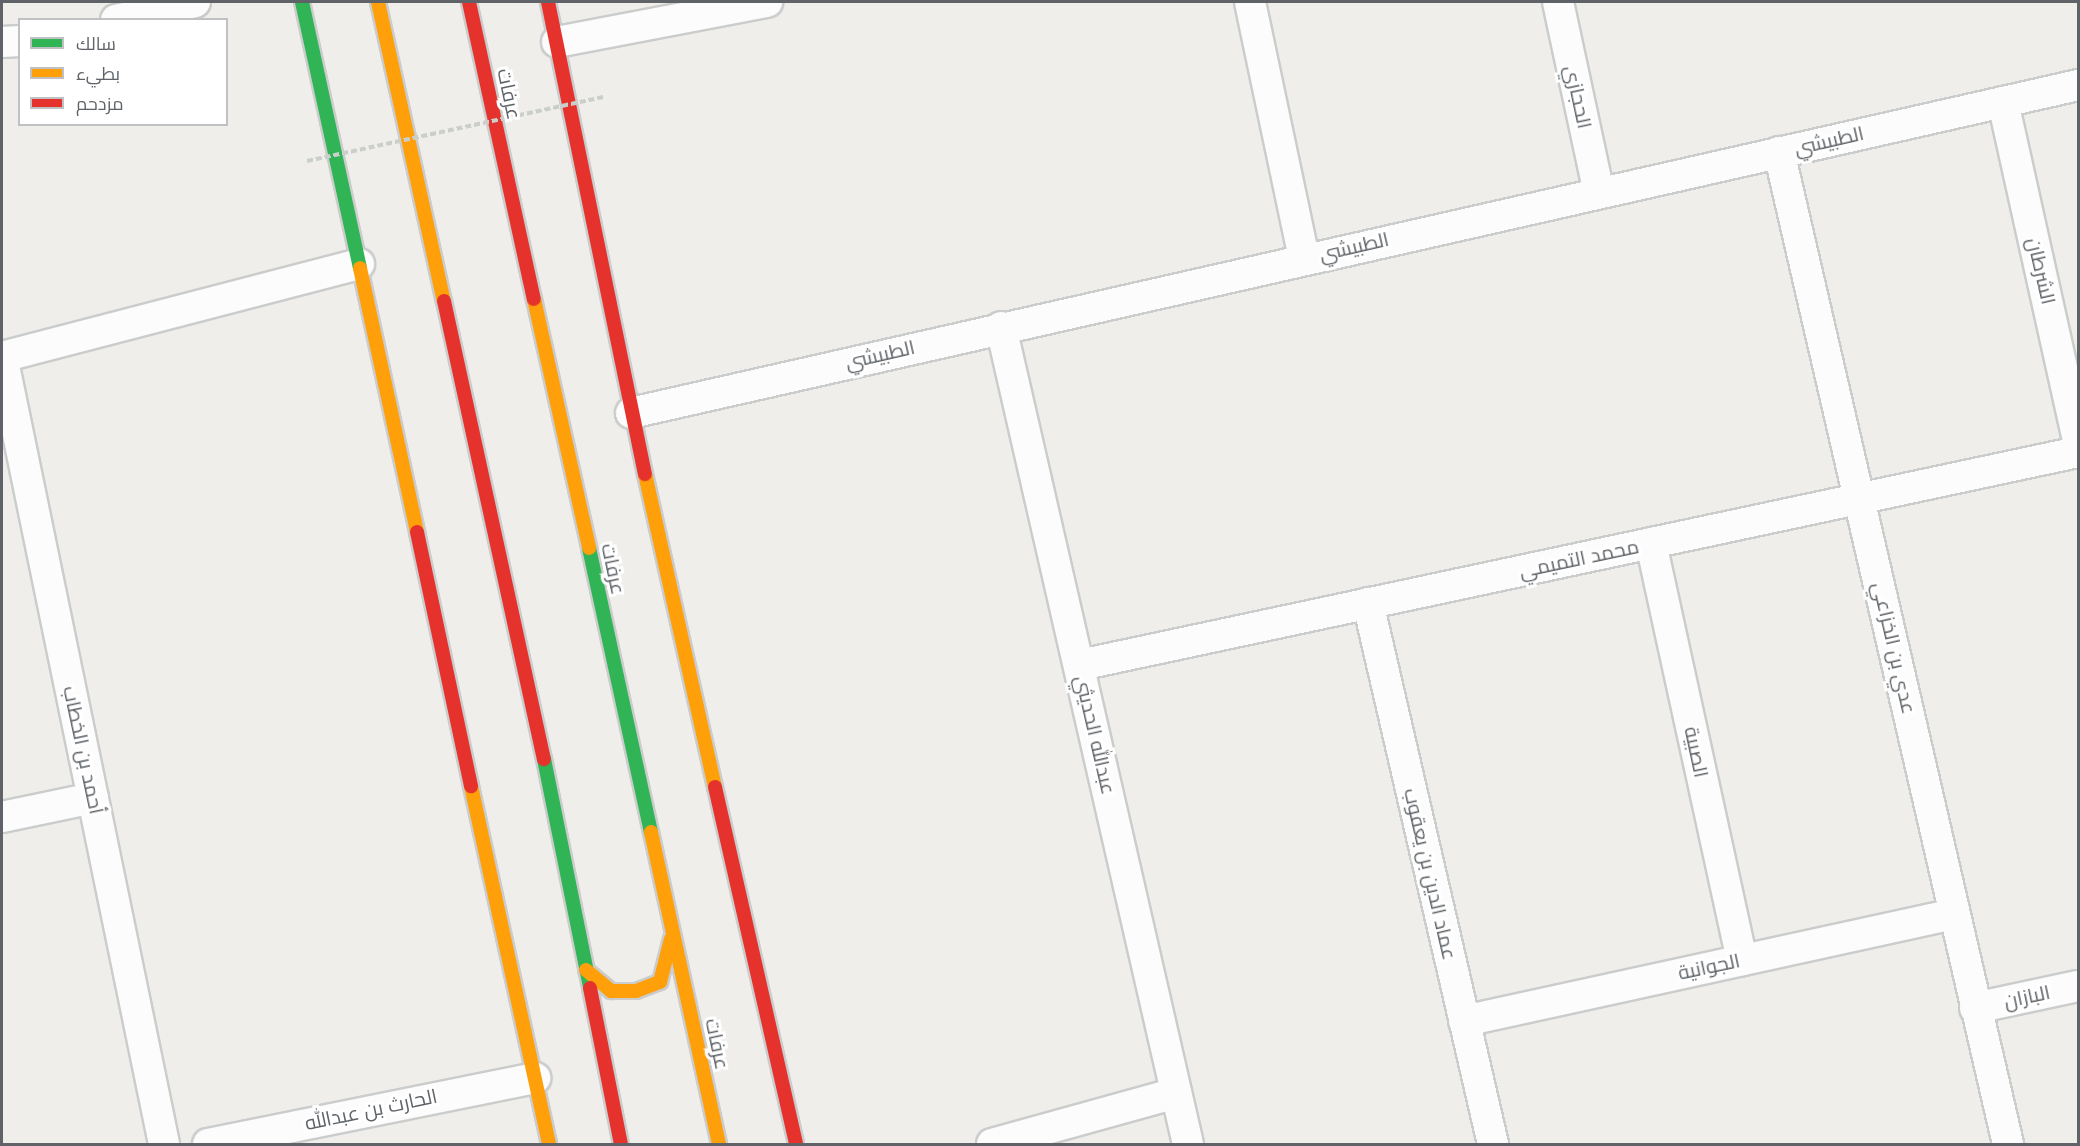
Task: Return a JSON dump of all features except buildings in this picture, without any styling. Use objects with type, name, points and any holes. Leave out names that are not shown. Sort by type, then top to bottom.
[{"type":"main road","points":[[302,2],[549,1144]]},
{"type":"main road","points":[[378,2],[586,970],[621,1144]]},
{"type":"main road","name":"عرفات","points":[[469,2],[719,1144]]},
{"type":"main road","points":[[548,2],[631,413],[796,1144]]},
{"type":"main road","points":[[586,970],[611,991],[636,991],[660,982],[672,932]]},
{"type":"main road","points":[[535,1078],[559,1144]]},
{"type":"street","points":[[125,18],[195,2]]},
{"type":"street","points":[[557,42],[767,2]]},
{"type":"street","points":[[1250,2],[1304,259]]},
{"type":"street","name":"الحجازي","points":[[1558,2],[1599,193]]},
{"type":"street","points":[[2,42],[18,40]]},
{"type":"street","name":"الطبيشي","points":[[631,413],[1001,327],[2079,85]]},
{"type":"street","name":"الشرطان","points":[[2003,102],[2079,439]]},
{"type":"street","name":"عدي بن الخزاعي","points":[[1779,152],[2008,1144]]},
{"type":"street","points":[[2,356],[359,264]]},
{"type":"street","name":"عبدالله الحديثي","points":[[1001,327],[1188,1144]]},
{"type":"street","name":"أحمد بن الخطاب","points":[[2,356],[164,1144]]},
{"type":"street","name":"محمد التميمي","points":[[1080,665],[2079,452]]},
{"type":"street","name":"الصبية","points":[[1651,543],[1742,960]]},
{"type":"street","name":"عماد الدين بن يعقوب","points":[[1368,603],[1493,1144]]},
{"type":"street","points":[[2,817],[93,798]]},
{"type":"street","name":"الجوانية","points":[[1464,1021],[1954,914]]},
{"type":"street","name":"البازان","points":[[1975,1008],[2079,986]]},
{"type":"street","name":"الحارث بن عبدالله","points":[[208,1144],[535,1078]]},
{"type":"street","points":[[992,1144],[1176,1093]]},
{"type":"path","points":[[307,161],[603,97]]},
{"type":"traffic: fast","points":[[302,2],[360,268]]},
{"type":"traffic: fast","points":[[589,548],[651,832]]},
{"type":"traffic: fast","points":[[544,759],[590,988]]},
{"type":"traffic: slow","points":[[378,2],[444,301]]},
{"type":"traffic: slow","points":[[360,268],[417,532]]},
{"type":"traffic: slow","points":[[534,299],[589,548]]},
{"type":"traffic: slow","points":[[645,474],[715,787]]},
{"type":"traffic: slow","points":[[471,786],[549,1144]]},
{"type":"traffic: slow","points":[[651,832],[719,1144]]},
{"type":"traffic: slow","points":[[586,970],[611,991],[636,991],[660,982],[671,939]]},
{"type":"traffic: jam","points":[[469,2],[534,299]]},
{"type":"traffic: jam","points":[[548,2],[645,474]]},
{"type":"traffic: jam","points":[[444,301],[544,759]]},
{"type":"traffic: jam","points":[[417,532],[471,786]]},
{"type":"traffic: jam","points":[[715,787],[796,1144]]},
{"type":"traffic: jam","points":[[590,988],[621,1144]]}]
